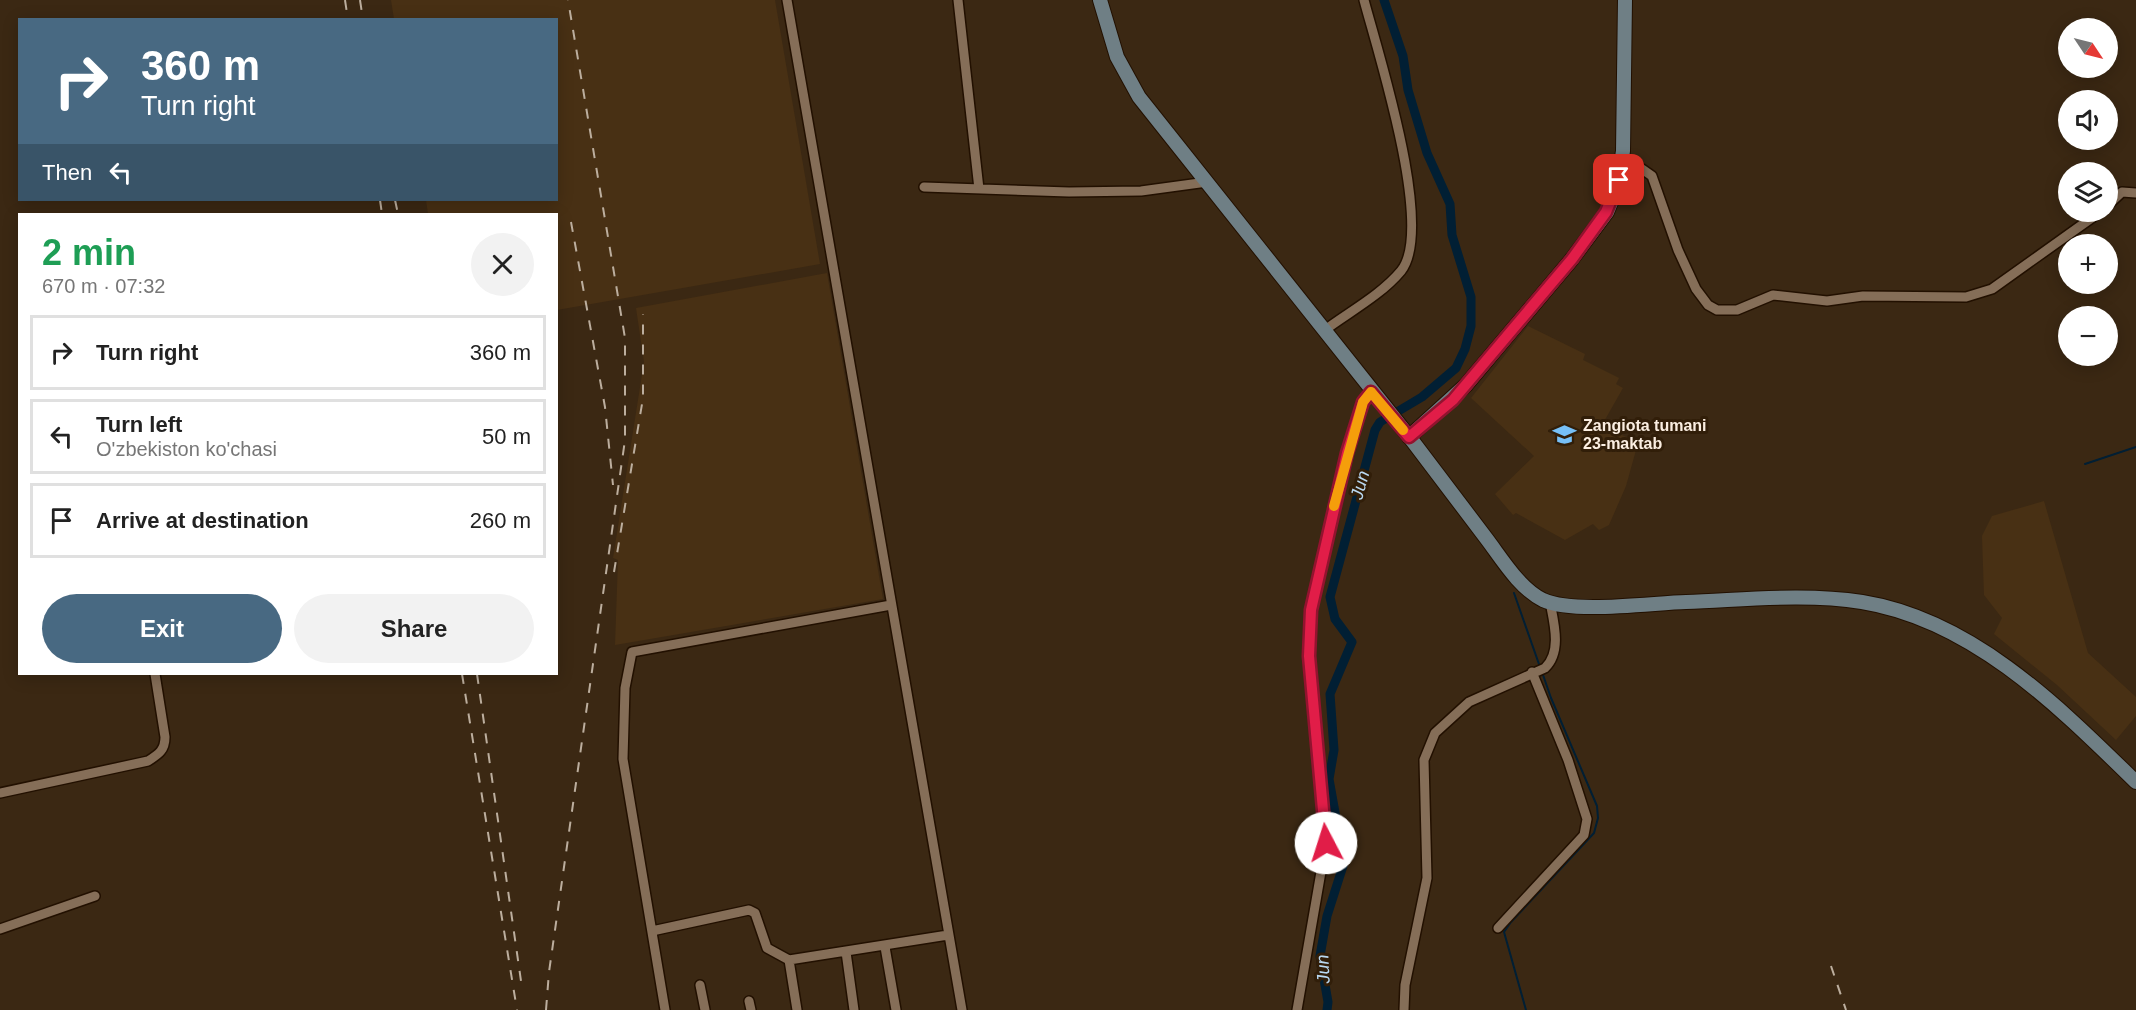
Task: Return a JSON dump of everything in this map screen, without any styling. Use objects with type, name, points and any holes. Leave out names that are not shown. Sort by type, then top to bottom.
[{"type":"main road","points":[[1100,0],[1117,57],[1139,97],[1409,437],[1510,570],[1539,598],[1576,606],[1767,599],[1840,600],[1874,604],[1912,614],[1952,633],[2028,684],[2066,714],[2136,782]]},
{"type":"main road","points":[[1409,437],[1466,385],[1591,235],[1614,195],[1621,164],[1625,0]]},
{"type":"street","points":[[787,0],[962,1010]]},
{"type":"street","points":[[958,0],[979,189]]},
{"type":"street","points":[[1325,330],[1402,270],[1412,241],[1410,182],[1365,0]]},
{"type":"street","points":[[1621,164],[1642,169],[1652,176],[1678,250],[1696,289],[1708,304],[1717,310],[1737,310],[1773,295],[1827,301],[1863,296],[1966,297],[1992,289],[2086,222]]},
{"type":"street","points":[[924,187],[1141,191],[1207,182]]},
{"type":"street","points":[[2118,196],[2122,192],[2136,194]]},
{"type":"street","points":[[1297,1010],[1326,843],[1309,656],[1311,610],[1347,453],[1363,402],[1371,392]]},
{"type":"street","points":[[1404,1010],[1405,985],[1427,878],[1424,760],[1435,733],[1469,702],[1551,663],[1556,635],[1550,602]]},
{"type":"street","points":[[665,1010],[623,759],[625,688],[632,652],[891,606]]},
{"type":"street","points":[[1498,928],[1584,835],[1587,819],[1538,670]]},
{"type":"street","points":[[0,794],[148,760],[159,754],[165,746],[165,737],[155,675]]},
{"type":"street","points":[[0,929],[95,896]]},
{"type":"street","points":[[652,931],[749,910],[755,913],[767,948],[789,960],[948,935]]},
{"type":"street","points":[[885,946],[896,1010]]},
{"type":"street","points":[[846,952],[854,1010]]},
{"type":"street","points":[[789,960],[797,1010]]},
{"type":"street","points":[[700,985],[705,1010]]},
{"type":"shaded area","points":[[391,0],[775,0],[820,264],[558,310],[558,213],[428,213],[426,201],[558,201],[558,18],[394,18]]},
{"type":"shaded area","points":[[827,273],[883,599],[615,645],[618,560],[613,558],[644,362],[636,308]]},
{"type":"shaded area","name":"Zangiota tumani 23-maktab","points":[[1528,326],[1585,354],[1583,360],[1619,378],[1616,384],[1623,388],[1602,425],[1638,443],[1626,486],[1609,525],[1599,530],[1593,524],[1565,540],[1516,513],[1513,515],[1495,494],[1534,456],[1471,398]]},
{"type":"shaded area","points":[[2044,501],[2088,653],[2136,697],[2136,716],[2116,740],[2057,685],[1994,634],[2002,618],[1984,595],[1982,536],[1992,516]]},
{"type":"waterway","name":"Jun","points":[[1327,1010],[1328,1002],[1320,956],[1327,916],[1343,866],[1345,839],[1336,818],[1329,779],[1334,750],[1330,694],[1352,642],[1335,619],[1330,597],[1375,430],[1380,422],[1422,397],[1456,368],[1465,349],[1471,326],[1471,297],[1452,235],[1450,204],[1427,153],[1408,90],[1403,56],[1384,0]]},
{"type":"waterway","points":[[2085,464],[2136,447]]},
{"type":"waterway","points":[[1514,593],[1540,667]]},
{"type":"waterway","points":[[1526,1010],[1504,932],[1594,833],[1598,818],[1597,806],[1542,672]]},
{"type":"railway","points":[[345,0],[348,18]]},
{"type":"railway","points":[[360,0],[363,18]]},
{"type":"railway","points":[[546,1010],[549,972],[625,440],[625,338],[568,0]]},
{"type":"railway","points":[[380,201],[382,213]]},
{"type":"railway","points":[[395,201],[398,213]]},
{"type":"railway","points":[[571,222],[605,407],[613,485]]},
{"type":"railway","points":[[614,572],[643,398],[643,314]]},
{"type":"railway","points":[[462,675],[517,1010]]},
{"type":"railway","points":[[477,675],[522,988]]},
{"type":"railway","points":[[1831,966],[1846,1010]]},
{"type":"slow traffic","points":[[1334,506],[1363,402],[1371,392],[1403,430]]},
{"type":"place","name":"Zangiota tumani 23-maktab","points":[[1565,434]]},
{"type":"route","points":[[1326,843],[1309,656],[1311,610],[1319,564],[1347,453],[1363,402],[1371,392],[1409,437],[1453,400],[1598,227],[1619,180]]}]
